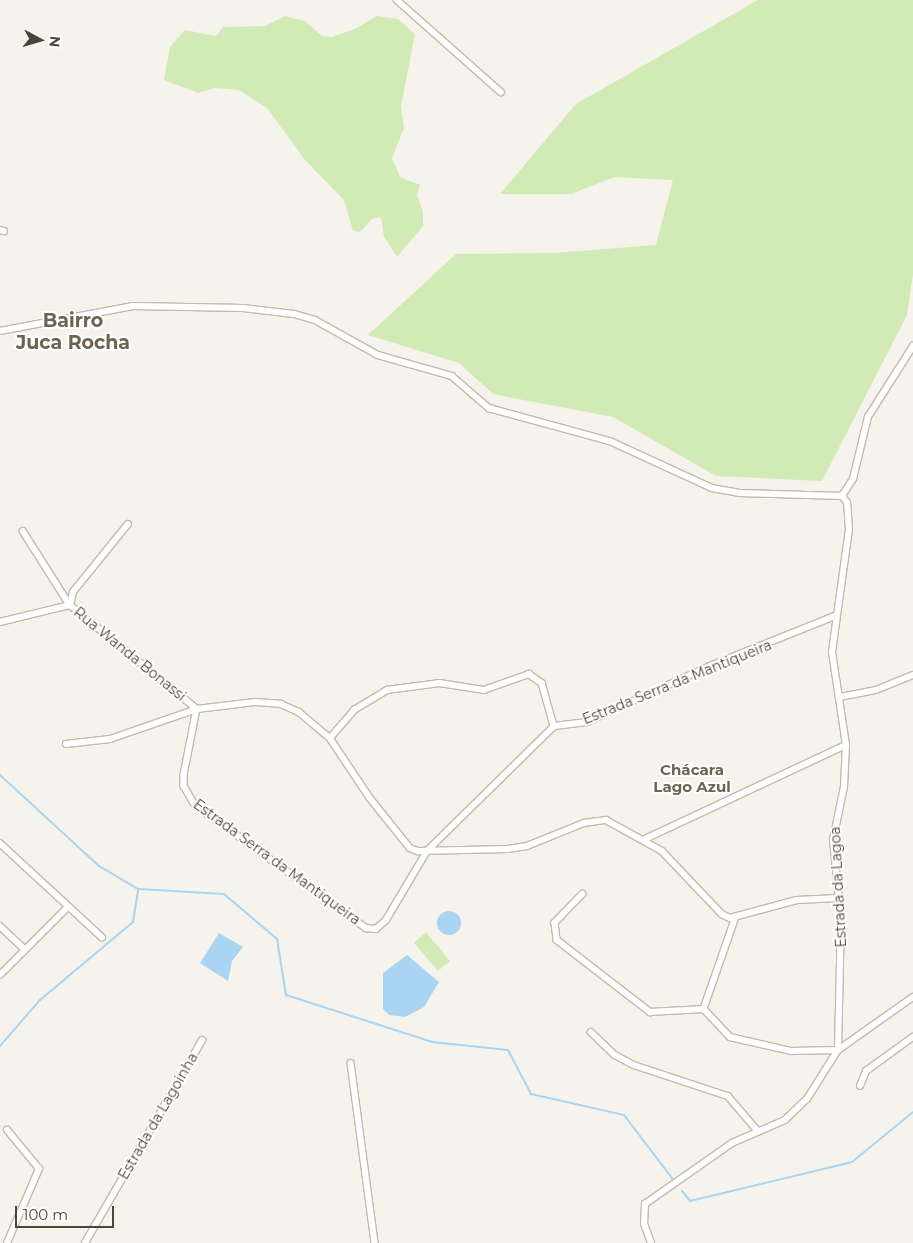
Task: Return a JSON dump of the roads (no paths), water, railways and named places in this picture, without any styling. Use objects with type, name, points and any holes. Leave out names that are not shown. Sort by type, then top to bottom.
[{"type":"street","points":[[397,0],[501,92]]},
{"type":"street","points":[[0,331],[133,306],[243,308],[294,314],[315,320],[378,356],[452,376],[489,408],[610,441],[712,488],[740,493],[842,496],[853,479],[868,417],[913,346]]},
{"type":"street","name":"Estrada da Lagoa","points":[[838,1050],[842,975],[833,840],[844,787],[846,745],[832,652],[835,616],[849,530],[847,503],[842,496]]},
{"type":"street","points":[[70,605],[72,592],[128,524]]},
{"type":"street","points":[[22,531],[70,605]]},
{"type":"street","name":"Rua Wanda Bonassi","points":[[0,622],[70,605],[197,709],[255,702],[281,704],[299,712],[330,738],[370,798],[410,848],[427,851],[488,852],[527,846],[598,820],[617,824],[679,866],[722,914],[736,917]]},
{"type":"street","name":"Estrada Serra da Mantiqueira","points":[[197,709],[184,775],[184,786],[195,805],[366,928],[381,927],[427,851],[554,726],[587,722],[710,666],[835,616]]},
{"type":"street","points":[[330,738],[354,710],[387,690],[440,683],[484,690],[529,674],[542,683],[554,726]]},
{"type":"street","points":[[840,697],[876,690],[913,675]]},
{"type":"street","points":[[66,744],[110,739],[197,709]]},
{"type":"street","points":[[643,840],[846,745]]},
{"type":"street","points":[[0,843],[102,937]]},
{"type":"street","points":[[583,894],[555,923],[557,940],[650,1012],[704,1009]]},
{"type":"street","points":[[704,1009],[736,917],[797,900],[838,898]]},
{"type":"street","points":[[0,975],[68,907]]},
{"type":"street","points":[[0,926],[25,949]]},
{"type":"street","points":[[651,1243],[644,1224],[645,1204],[732,1143],[785,1120],[796,1111],[838,1050],[913,997]]},
{"type":"street","points":[[704,1009],[720,1028],[742,1042],[791,1051],[838,1050]]},
{"type":"street","points":[[591,1032],[614,1055],[634,1065],[728,1096],[758,1131]]},
{"type":"street","points":[[860,1086],[866,1071],[913,1037]]},
{"type":"street","name":"Estrada da Lagoinha","points":[[85,1243],[202,1040]]},
{"type":"street","points":[[351,1063],[375,1243]]},
{"type":"street","points":[[7,1130],[39,1169],[7,1243]]},
{"type":"water","points":[[449,911],[457,915],[461,923],[457,931],[449,935],[441,931],[437,923],[441,915]]},
{"type":"water","points":[[219,933],[243,947],[232,961],[228,981],[200,963]]},
{"type":"water","points":[[407,955],[439,982],[424,1007],[405,1017],[389,1015],[383,1009],[383,973]]},
{"type":"waterway","points":[[0,775],[99,866],[138,889],[224,894],[277,939],[286,995],[432,1042],[508,1050],[531,1094],[624,1115],[675,1182]]},
{"type":"waterway","points":[[0,1046],[40,1000],[133,922],[138,889]]},
{"type":"waterway","points":[[682,1191],[690,1201],[852,1162],[913,1112]]},
{"type":"district","name":"Bairro Juca Rocha","points":[[73,332]]},
{"type":"district","name":"Chácara Lago Azul","points":[[692,778]]}]
